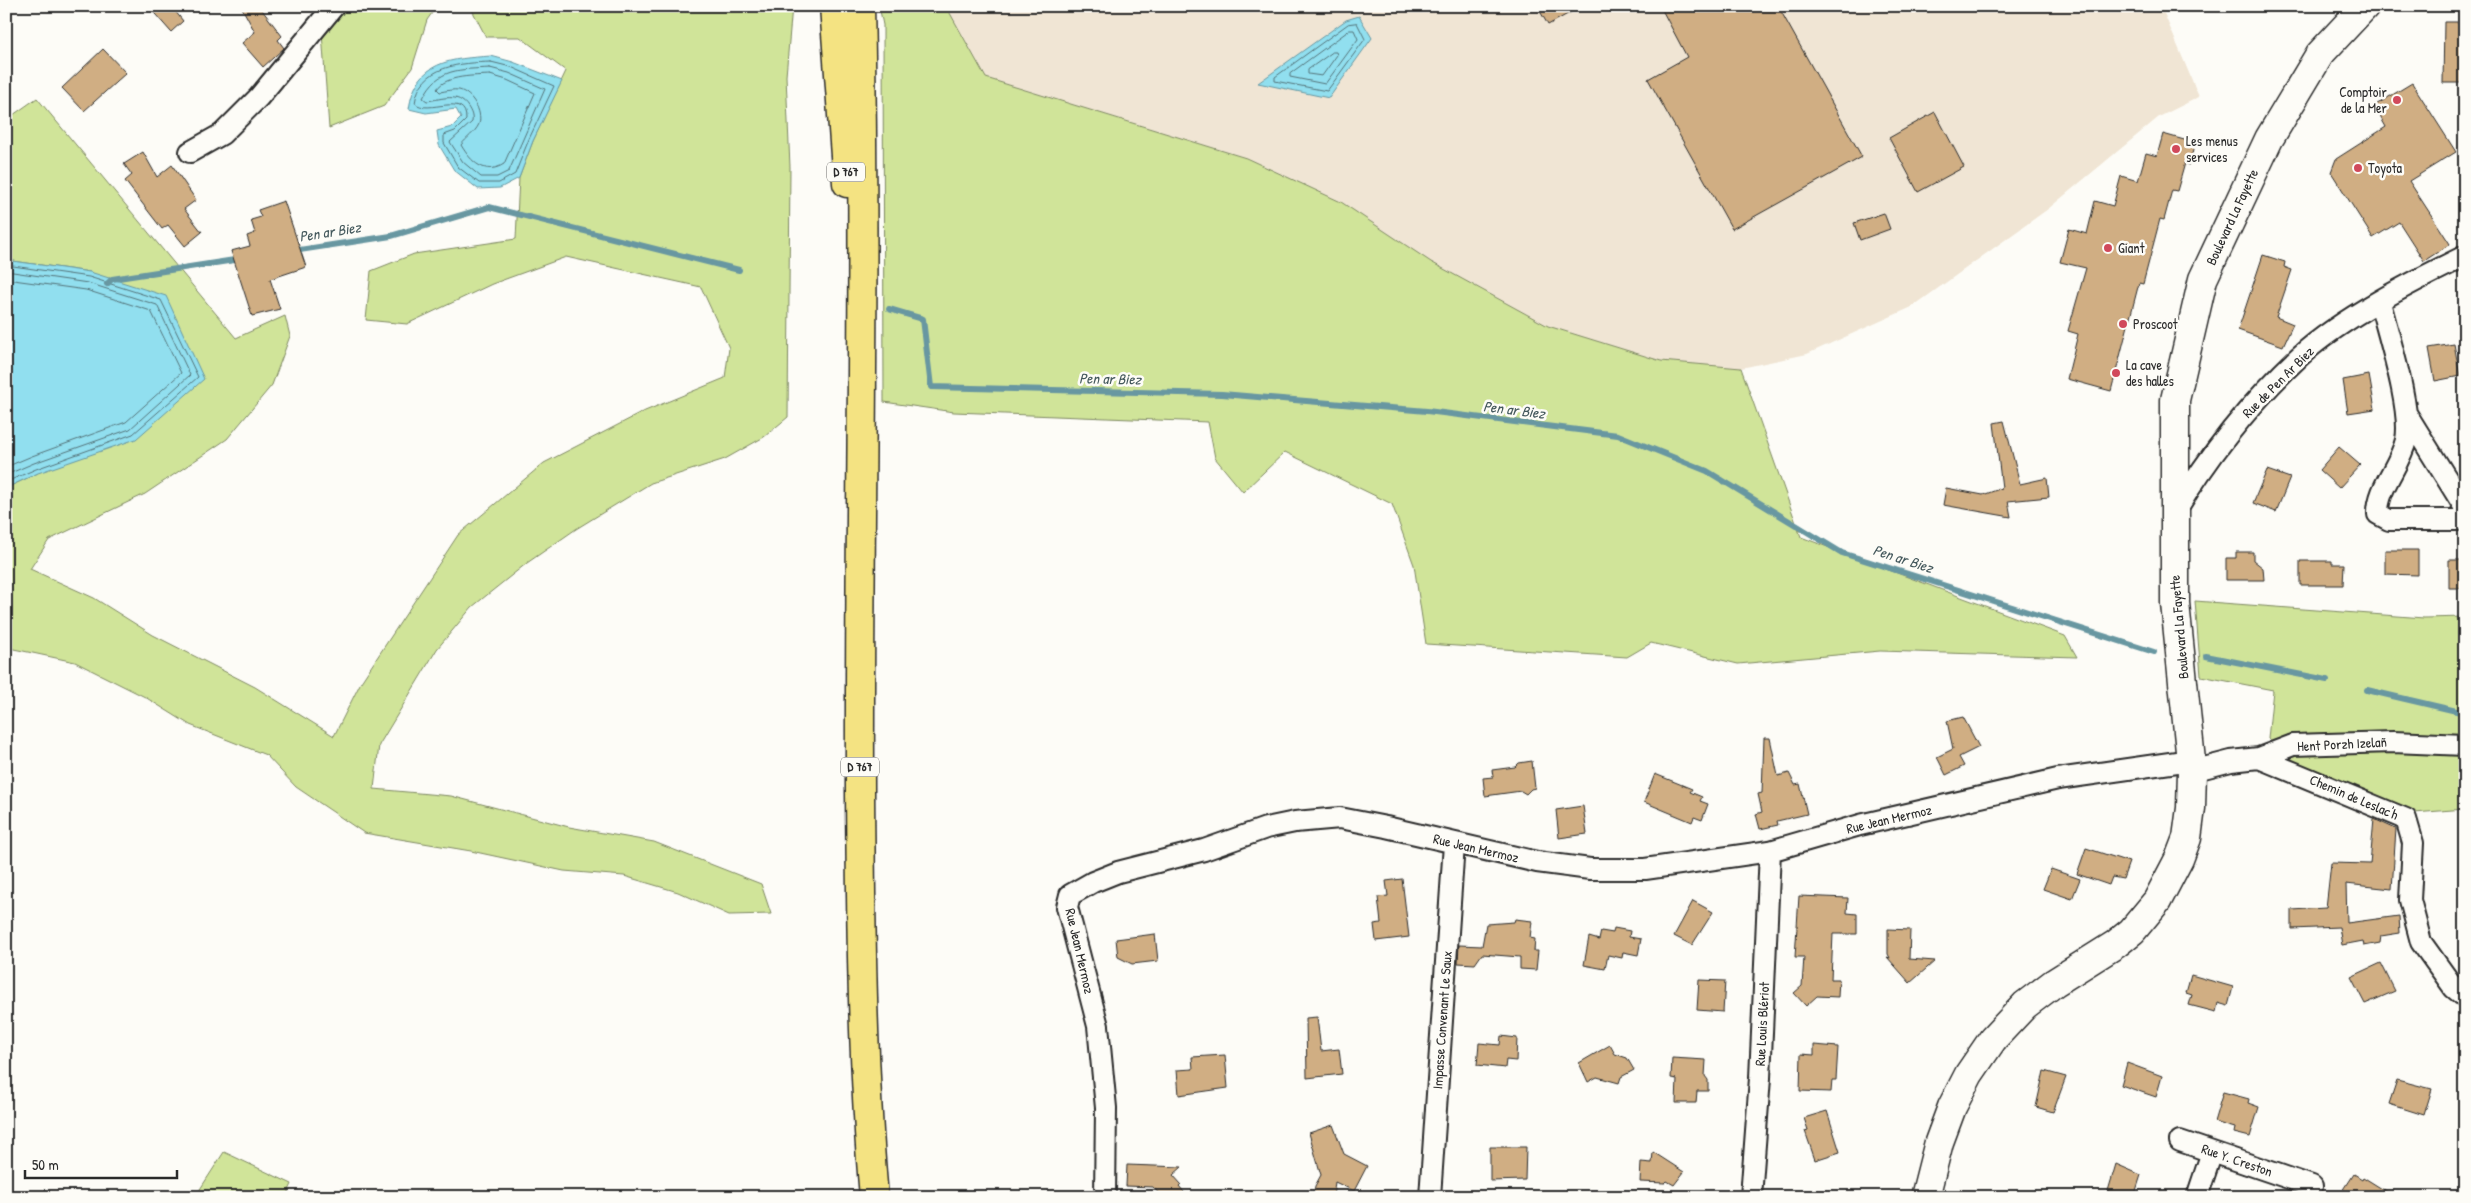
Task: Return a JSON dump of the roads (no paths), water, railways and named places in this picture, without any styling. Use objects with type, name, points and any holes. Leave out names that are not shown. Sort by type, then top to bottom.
[{"type":"main road","name":"D 767","points":[[834,6],[861,337]]},
{"type":"main road","name":"D 767","points":[[860,6],[863,147],[861,337],[861,909],[864,1055],[874,1197]]},
{"type":"main road","name":"Boulevard La Fayette","points":[[1925,1197],[1939,1142],[1952,1107],[1969,1074],[1993,1039],[2025,1005],[2054,983],[2116,944],[2132,931],[2157,901],[2173,874],[2187,838],[2192,808],[2192,766],[2175,604],[2175,400],[2204,279],[2274,131],[2320,54],[2365,6]]},
{"type":"street","points":[[190,152],[222,134],[259,97],[334,6]]},
{"type":"street","name":"Rue de Pen Ar Biez","points":[[2175,512],[2204,465],[2249,409],[2301,356],[2345,323],[2465,256]]},
{"type":"street","points":[[2380,302],[2406,412],[2406,438],[2401,458],[2377,501],[2378,514],[2389,520],[2458,520],[2464,514],[2464,508],[2406,412]]},
{"type":"street","name":"Hent Porzh Izelañ","points":[[2192,766],[2259,758],[2293,745],[2393,742],[2465,745]]},
{"type":"street","name":"Chemin de Leslac'h","points":[[2259,758],[2406,819],[2413,842],[2410,900],[2421,942],[2454,988],[2465,996]]},
{"type":"street","name":"Rue Jean Mermoz","points":[[1104,1197],[1106,1108],[1098,1026],[1067,907],[1070,895],[1118,872],[1204,850],[1266,828],[1295,822],[1340,818],[1537,862],[1590,869],[1645,870],[1770,851],[1860,825],[2058,779],[2192,766]]},
{"type":"street","name":"Impasse Convenant Le Saux","points":[[1430,1197],[1454,844]]},
{"type":"street","name":"Rue Louis Blériot","points":[[1751,1197],[1760,1078],[1770,851]]},
{"type":"street","name":"Rue Y. Creston","points":[[2180,1141],[2312,1186],[2311,1197]]},
{"type":"street","points":[[2197,1197],[2212,1152]]},
{"type":"water","points":[[1359,16],[1372,38],[1329,98],[1258,83],[1346,20]]},
{"type":"water","points":[[491,56],[513,62],[562,81],[533,141],[519,178],[500,188],[478,189],[454,170],[439,145],[437,131],[452,127],[461,118],[456,109],[426,113],[409,109],[419,80],[427,71],[449,61]]},
{"type":"water","points":[[6,260],[90,272],[166,296],[204,379],[136,439],[38,473],[6,488]]},
{"type":"waterway","name":"Pen ar Biez","points":[[293,251],[391,236],[489,207],[739,270]]},
{"type":"waterway","name":"Pen ar Biez","points":[[107,284],[112,279],[241,259]]},
{"type":"waterway","name":"Pen ar Biez","points":[[889,309],[923,319],[931,387],[1222,394],[1427,411],[1618,435],[1707,471],[1842,553],[2154,652]]},
{"type":"waterway","name":"Pen ar Biez","points":[[2206,656],[2327,680]]},
{"type":"waterway","name":"Pen ar Biez","points":[[2367,690],[2465,713]]},
{"type":"place","name":"Comptoir de la Mer","points":[[2397,100]]},
{"type":"place","name":"Les menus services","points":[[2176,149]]},
{"type":"place","name":"Toyota","points":[[2358,168]]},
{"type":"place","name":"Giant","points":[[2108,248]]},
{"type":"place","name":"Proscoot","points":[[2123,324]]},
{"type":"place","name":"La cave des halles","points":[[2116,373]]}]
